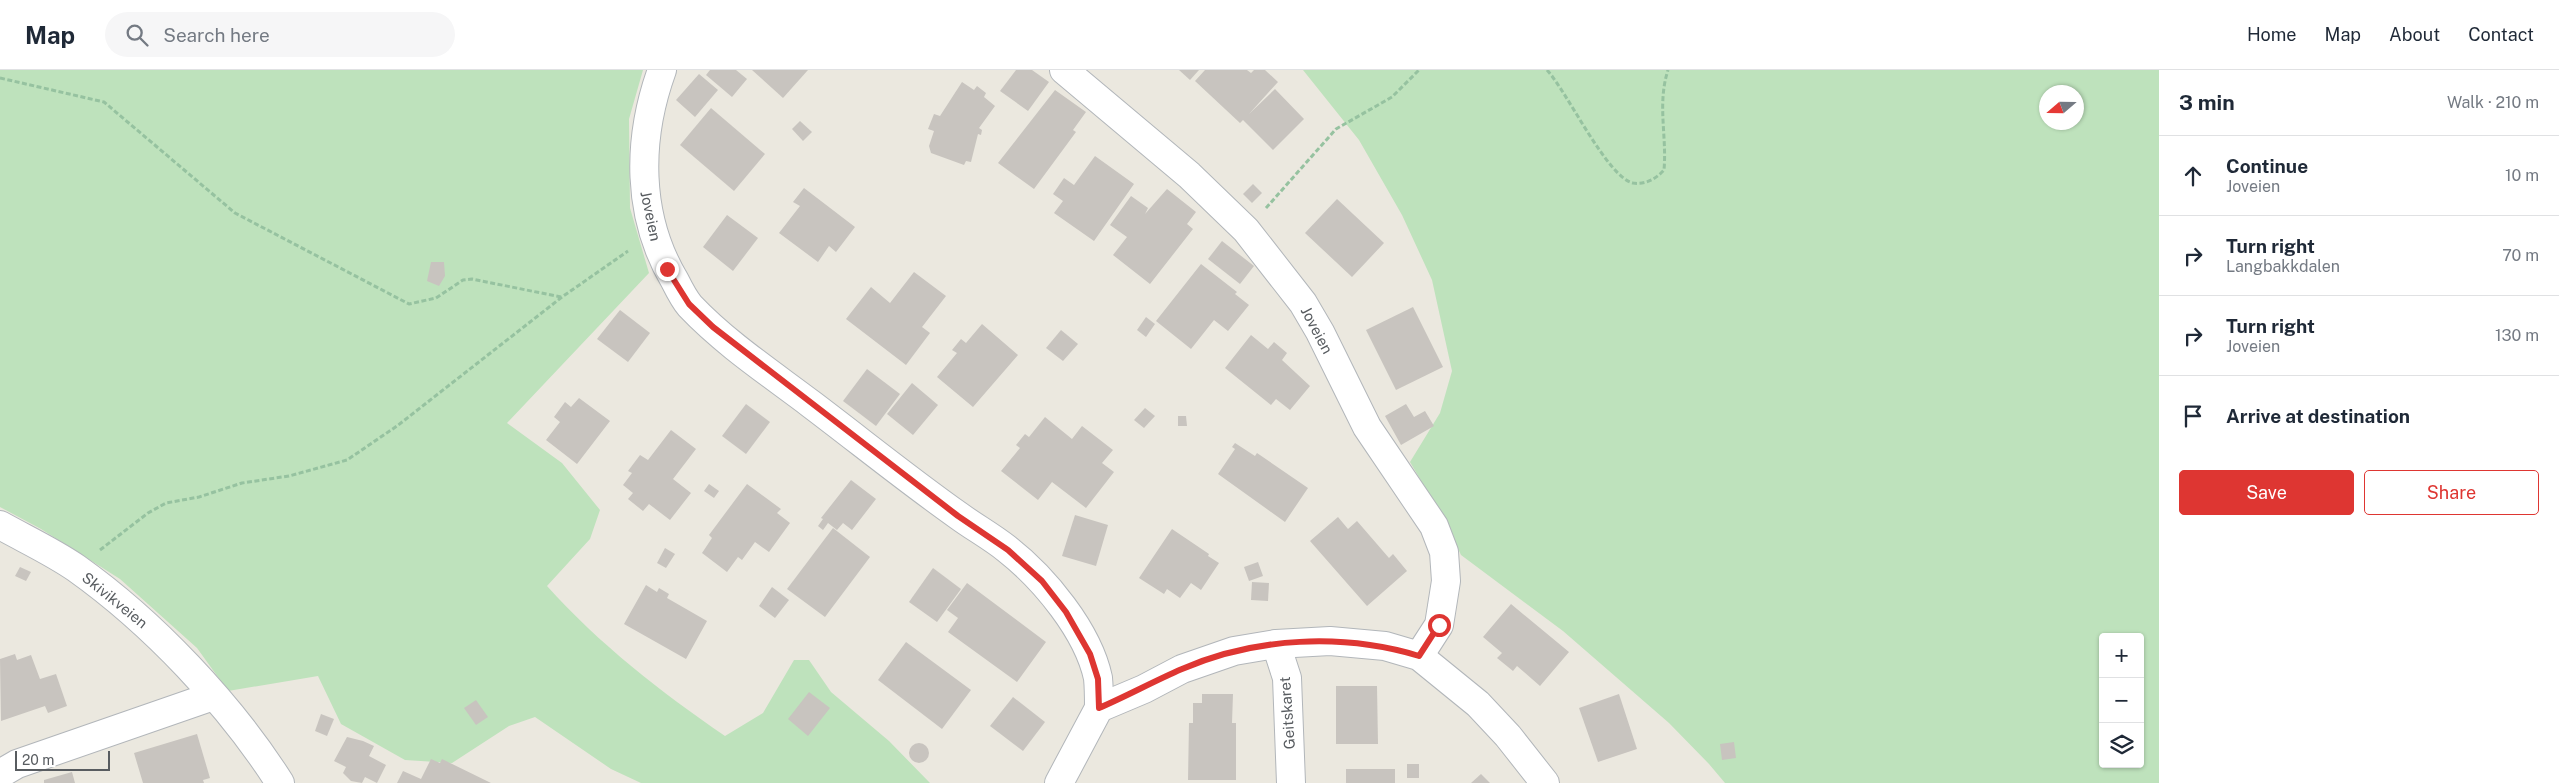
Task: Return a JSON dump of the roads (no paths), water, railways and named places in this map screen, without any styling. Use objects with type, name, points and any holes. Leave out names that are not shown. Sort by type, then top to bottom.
[{"type":"street","name":"Joveien","points":[[662,70],[653,95],[644,139],[644,191],[653,238],[667,269],[689,304],[713,327],[950,510],[1008,550],[1042,581],[1066,612],[1090,654],[1098,679],[1099,708]]},
{"type":"street","name":"Joveien","points":[[1064,70],[1188,175],[1246,230],[1303,303],[1320,332],[1367,427],[1434,526],[1444,552],[1446,581],[1439,625],[1419,656]]},
{"type":"street","name":"Skivikveien","points":[[0,525],[75,568],[132,610],[180,657],[249,740],[280,783]]},
{"type":"street","points":[[1059,783],[1099,708],[1144,689],[1182,669],[1234,652],[1276,644],[1330,641],[1385,646],[1419,656],[1478,704],[1508,736],[1545,783]]},
{"type":"street","name":"Geitskaret","points":[[1276,644],[1287,678],[1291,783]]},
{"type":"street","points":[[0,774],[17,764],[213,696]]}]
